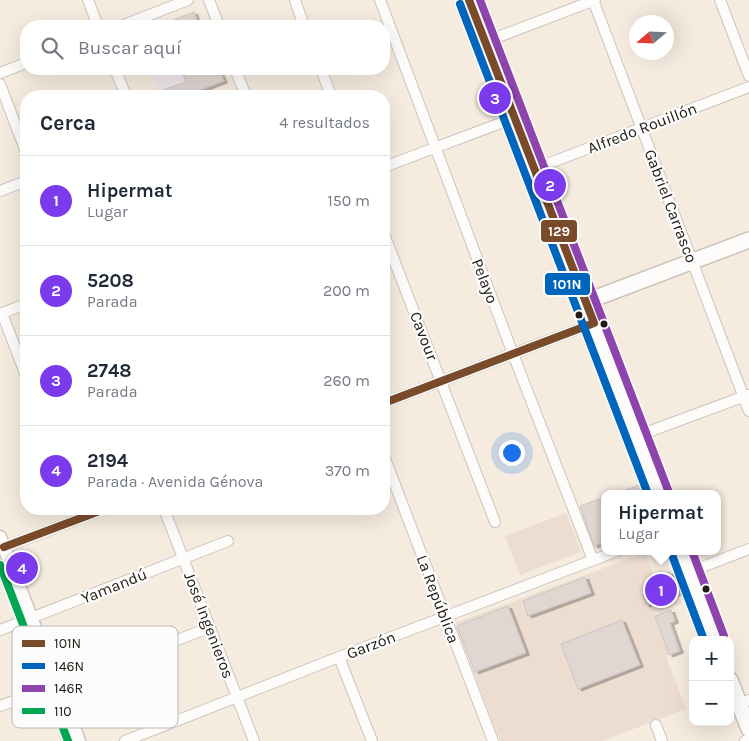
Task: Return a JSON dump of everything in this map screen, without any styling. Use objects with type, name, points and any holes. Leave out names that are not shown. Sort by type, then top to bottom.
[{"type":"main road","points":[[469,0],[657,490]]},
{"type":"main road","points":[[585,302],[749,240]]},
{"type":"main road","points":[[683,555],[713,636]]},
{"type":"main road","points":[[731,681],[744,702],[749,728]]},
{"type":"street","points":[[88,0],[96,20]]},
{"type":"street","points":[[136,20],[188,0]]},
{"type":"street","points":[[209,0],[217,20]]},
{"type":"street","points":[[294,0],[302,20]]},
{"type":"street","name":"Pelayo","points":[[380,0],[387,20]]},
{"type":"street","points":[[485,42],[594,0]]},
{"type":"street","name":"Gabriel Carrasco","points":[[594,0],[692,261],[746,396],[749,411]]},
{"type":"street","points":[[720,0],[749,76]]},
{"type":"street","name":"Pelayo","points":[[390,27],[593,560]]},
{"type":"street","points":[[0,73],[20,65]]},
{"type":"street","points":[[117,75],[124,90]]},
{"type":"street","points":[[237,75],[244,90]]},
{"type":"street","points":[[323,75],[329,90]]},
{"type":"street","points":[[0,84],[20,136]]},
{"type":"street","name":"Alfredo Rouillón","points":[[534,169],[749,87]]},
{"type":"street","points":[[390,165],[514,118]]},
{"type":"street","points":[[0,191],[20,183]]},
{"type":"street","name":"Cavour","points":[[390,249],[495,522]]},
{"type":"street","points":[[20,306],[1,313],[20,361]]},
{"type":"street","points":[[390,401],[594,323]]},
{"type":"street","points":[[637,436],[746,396]]},
{"type":"street","name":"La República","points":[[390,472],[493,741]]},
{"type":"street","points":[[34,626],[1,544],[75,515]]},
{"type":"street","name":"José Ingenieros","points":[[166,515],[254,741]]},
{"type":"street","name":"Yamandú","points":[[0,630],[228,541]]},
{"type":"street","points":[[689,572],[749,549]]},
{"type":"street","name":"Garzón","points":[[178,720],[606,555]]},
{"type":"street","points":[[178,640],[210,628]]},
{"type":"street","points":[[339,657],[372,741]]},
{"type":"street","points":[[0,706],[12,701]]},
{"type":"street","points":[[656,725],[662,741]]},
{"type":"street","points":[[74,728],[79,741]]},
{"type":"street","name":"Garzón","points":[[125,741],[158,728]]},
{"type":"street","points":[[745,741],[749,740]]},
{"type":"shaded area","points":[[152,75],[222,75],[224,81],[200,90],[158,90]]},
{"type":"shaded area","points":[[566,513],[581,552],[520,575],[505,536]]},
{"type":"shaded area","points":[[640,555],[646,555],[655,578],[648,580],[650,587],[645,588],[647,593],[643,594],[646,605],[678,593],[682,603],[654,614],[669,655],[666,656],[686,709],[602,741],[500,741],[455,623]]},
{"type":"building","points":[[194,12],[197,20],[173,20]]},
{"type":"building","points":[[183,75],[222,75],[224,81],[200,90],[164,90],[186,82]]},
{"type":"building","points":[[639,485],[641,490],[626,490]]},
{"type":"building","points":[[601,498],[601,543],[594,546],[580,506]]},
{"type":"building","points":[[670,572],[678,593],[646,605],[643,594],[647,593],[645,588],[650,587],[648,580]]},
{"type":"building","points":[[585,577],[591,593],[528,616],[523,601]]},
{"type":"building","points":[[508,606],[526,653],[475,672],[457,626]]},
{"type":"building","points":[[671,610],[675,621],[670,623],[680,651],[669,655],[655,616]]},
{"type":"building","points":[[622,620],[640,665],[578,689],[561,644]]},
{"type":"transit line","name":"129","points":[[469,0],[594,323]]},
{"type":"transit line","name":"146N","points":[[480,0],[668,490]]},
{"type":"transit line","name":"101N","points":[[460,4],[646,490]]},
{"type":"transit line","name":"129","points":[[390,401],[594,323]]},
{"type":"transit line","name":"129","points":[[4,547],[89,515]]},
{"type":"transit line","name":"101N","points":[[672,555],[702,636]]},
{"type":"transit line","name":"146N","points":[[694,555],[724,636]]},
{"type":"transit line","name":"110","points":[[0,565],[24,626]]},
{"type":"transit line","name":"110","points":[[63,728],[68,741]]},
{"type":"place","name":"2748","points":[[495,98]]},
{"type":"place","name":"5208","points":[[550,185]]},
{"type":"place","name":"2194","points":[[22,568]]},
{"type":"place","name":"Hipermat","points":[[661,590]]}]
